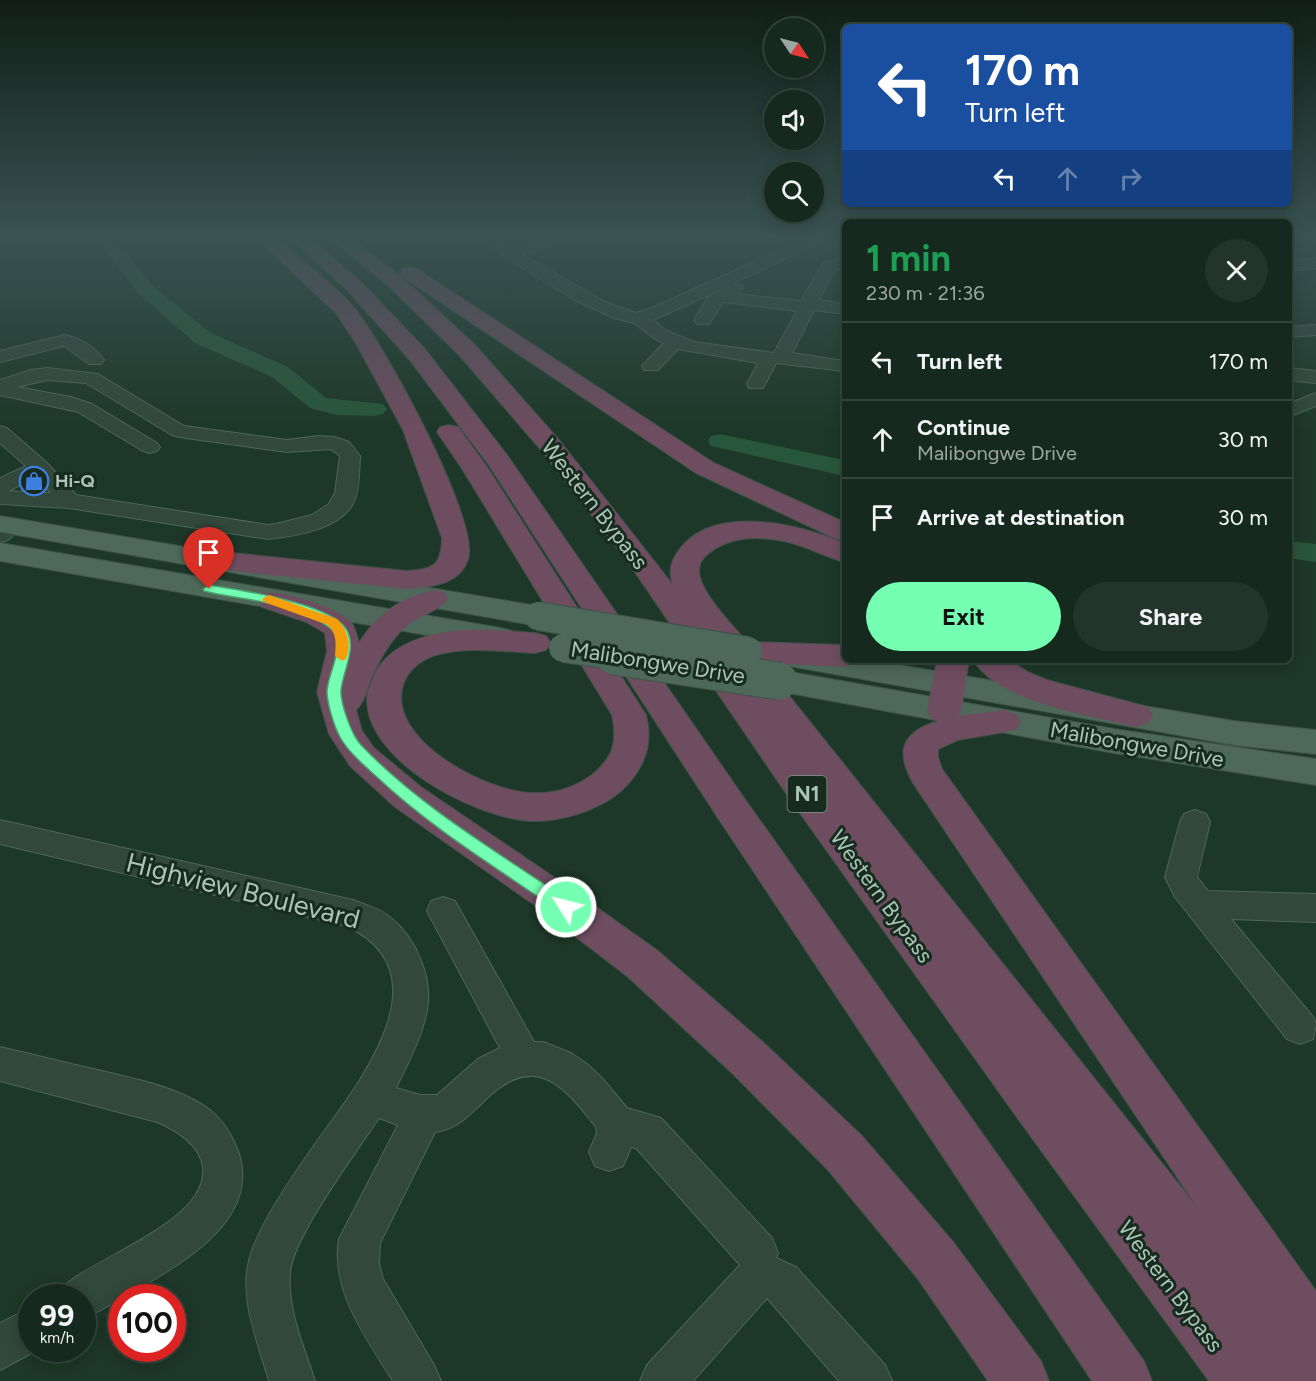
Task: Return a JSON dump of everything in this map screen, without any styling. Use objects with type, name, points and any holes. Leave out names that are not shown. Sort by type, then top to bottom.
[{"type":"highway","points":[[337,302],[376,340],[420,392],[474,467],[629,715],[634,740],[623,765],[603,785],[566,802],[531,807],[507,803],[463,788],[412,752],[396,734],[381,699],[385,683],[395,667],[410,655],[426,647],[458,642],[545,636]]},
{"type":"highway","points":[[369,302],[417,354],[498,460],[737,818],[1124,1381]]},
{"type":"highway","name":"Western Bypass","points":[[417,302],[468,351],[571,471],[640,559],[833,830],[1243,1381]]},
{"type":"highway","points":[[454,302],[705,468],[842,531]]},
{"type":"highway","points":[[233,562],[407,579],[426,579],[437,575],[454,563],[457,555],[456,538],[415,430],[392,385],[344,309]]},
{"type":"highway","points":[[842,552],[790,533],[760,529],[737,531],[701,543],[688,556],[684,567],[686,581],[707,613],[1300,1381]]},
{"type":"highway","points":[[340,714],[358,670],[386,628],[411,608],[433,599]]},
{"type":"highway","points":[[273,600],[317,615],[338,627],[343,640],[343,651],[334,692],[346,734],[354,747],[408,797],[547,893],[643,964],[749,1059],[846,1153],[936,1261],[1021,1381]]},
{"type":"highway","points":[[751,651],[842,656]]},
{"type":"highway","points":[[992,663],[1005,675],[1033,687],[1136,715]]},
{"type":"highway","points":[[1004,722],[944,731],[928,739],[921,745],[920,754],[926,774],[1316,1337]]},
{"type":"main road","name":"Malibongwe Drive","points":[[4,528],[233,562],[433,599],[545,636],[778,681],[949,685],[1004,722],[1253,764],[1316,772]]},
{"type":"main road","name":"Malibongwe Drive","points":[[0,552],[393,621],[545,636],[751,651],[1136,715],[1234,734],[1316,742]]},
{"type":"main road","points":[[0,567],[67,564]]},
{"type":"street","points":[[597,302],[620,314],[639,318],[661,335],[682,345],[842,366]]},
{"type":"street","points":[[639,318],[678,302]]},
{"type":"street","points":[[651,366],[682,345],[716,302]]},
{"type":"street","points":[[773,302],[842,309]]},
{"type":"street","points":[[756,384],[809,302]]},
{"type":"street","points":[[672,305],[704,320]]},
{"type":"street","points":[[1292,332],[1316,330]]},
{"type":"street","points":[[4,351],[65,340],[74,343],[95,360]]},
{"type":"street","points":[[4,351],[32,376]]},
{"type":"street","points":[[0,388],[32,376],[47,374],[91,378],[179,431],[287,446],[318,442],[334,443],[342,446],[350,456],[345,496],[340,507],[326,517],[283,531],[245,529],[69,501],[0,496]]},
{"type":"street","points":[[1292,409],[1316,397],[1305,389],[1302,375]]},
{"type":"street","points":[[0,388],[85,408],[150,447]]},
{"type":"street","points":[[0,432],[40,467],[69,501]]},
{"type":"street","points":[[0,486],[40,467]]},
{"type":"street","points":[[1195,822],[1181,877],[1198,904],[1300,1028]]},
{"type":"street","name":"Highview Boulevard","points":[[0,832],[353,914],[380,927],[394,943],[406,965],[411,989],[408,1019],[387,1070],[291,1216],[270,1261],[270,1293],[280,1343],[292,1381]]},
{"type":"street","points":[[1198,904],[1316,908]]},
{"type":"street","points":[[443,911],[524,1058]]},
{"type":"street","points":[[370,1097],[425,1113],[437,1114],[449,1109],[483,1077],[510,1060],[541,1058],[565,1068],[598,1101],[613,1138],[647,1131],[757,1253]]},
{"type":"street","points":[[0,1064],[147,1100],[178,1112],[211,1136],[223,1155],[224,1181],[214,1203],[201,1220],[184,1235],[96,1289]]},
{"type":"street","points":[[418,1381],[369,1297],[359,1272],[357,1254],[360,1239],[425,1113]]},
{"type":"street","points":[[663,1381],[758,1277],[768,1276],[781,1282],[869,1381]]},
{"type":"street","points":[[0,1348],[18,1337]]},
{"type":"waterway","points":[[161,302],[203,338],[280,372],[318,403],[336,408],[375,409]]},
{"type":"waterway","points":[[720,441],[842,468]]},
{"type":"waterway","points":[[1292,550],[1316,553]]},
{"type":"slow traffic","points":[[269,599],[332,622],[338,627],[343,640],[342,656]]},
{"type":"place","name":"Hi-Q","points":[[34,481]]},
{"type":"route","points":[[209,589],[273,600],[317,615],[338,627],[343,640],[343,651],[334,692],[346,734],[362,757],[408,797],[566,907]]}]
